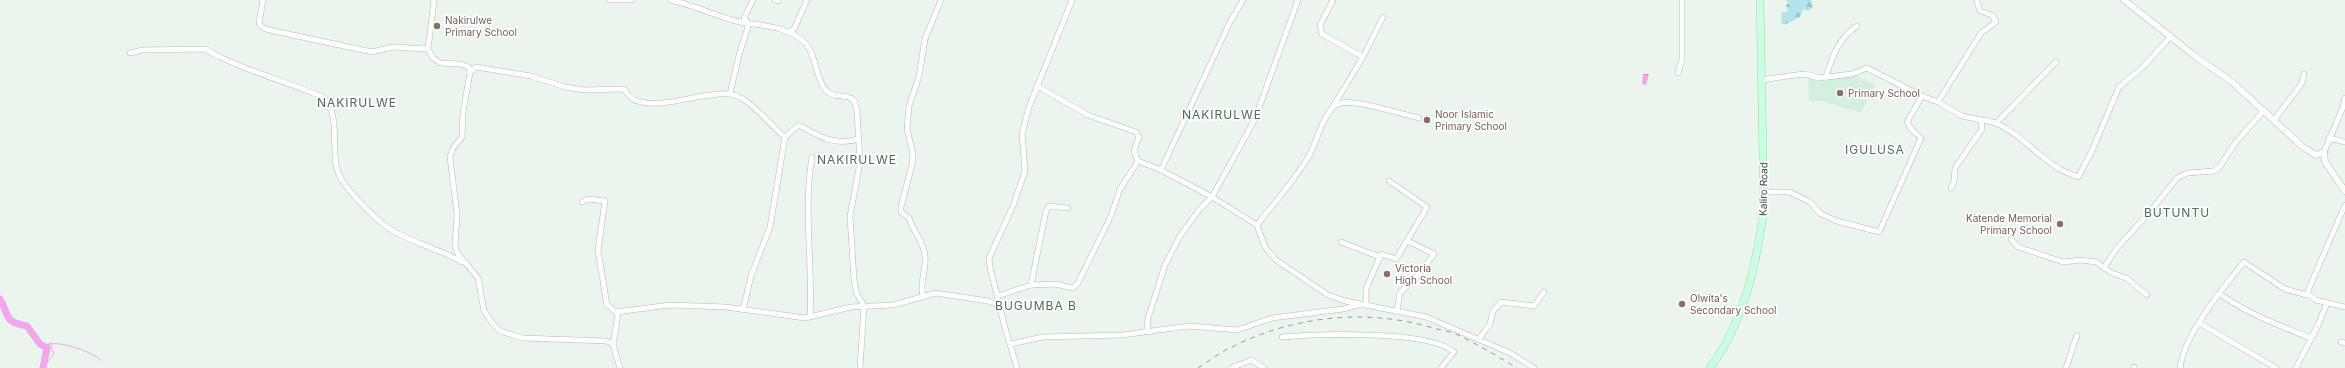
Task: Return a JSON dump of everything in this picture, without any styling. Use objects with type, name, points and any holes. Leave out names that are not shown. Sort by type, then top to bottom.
[{"type":"main road","name":"Kaliro Road","points":[[1710,368],[1732,330],[1752,274],[1760,236],[1764,192],[1760,0]]},
{"type":"street","points":[[263,0],[259,23],[263,28],[372,52],[393,47],[428,49]]},
{"type":"street","points":[[434,0],[428,49],[433,58],[440,63],[460,64],[469,67],[470,73],[463,112],[462,137],[453,148],[450,157],[457,215],[455,247],[458,254],[478,278],[484,311],[500,331],[523,338],[545,340],[597,339],[613,344]]},
{"type":"street","points":[[609,0],[632,0]]},
{"type":"street","points":[[672,0],[748,23],[788,32],[806,44],[817,65],[823,86],[828,93],[837,96],[846,95],[854,100],[857,110],[860,163],[850,216],[852,270],[857,294],[856,304],[851,307]]},
{"type":"street","points":[[748,23],[744,18],[753,0]]},
{"type":"street","points":[[788,32],[794,29],[807,0]]},
{"type":"street","points":[[922,297],[921,277],[926,258],[924,251],[912,229],[909,218],[901,212],[901,207],[912,165],[912,154],[907,129],[909,106],[919,76],[925,39],[941,0]]},
{"type":"street","points":[[1017,368],[990,267],[989,258],[1022,184],[1025,171],[1022,134],[1029,107],[1072,0]]},
{"type":"street","points":[[1161,170],[1230,22],[1243,0]]},
{"type":"street","points":[[1147,331],[1149,314],[1165,265],[1180,236],[1199,210],[1212,197],[1255,120],[1298,0]]},
{"type":"street","points":[[1333,0],[1320,25],[1322,34],[1363,56]]},
{"type":"street","points":[[1678,73],[1682,59],[1682,0]]},
{"type":"street","points":[[2124,0],[2195,56],[2232,82],[2264,110],[2296,142],[2325,162],[2345,191]]},
{"type":"street","points":[[1938,102],[1981,33],[1996,22],[1992,15],[1980,11],[1977,2]]},
{"type":"street","points":[[1257,224],[1309,156],[1326,115],[1334,106],[1363,56],[1383,17]]},
{"type":"street","points":[[730,94],[748,23]]},
{"type":"street","points":[[1826,77],[1836,49],[1845,34],[1857,26]]},
{"type":"street","points":[[1761,80],[1806,74],[1819,78],[1852,74],[1867,68],[1922,96],[1938,102],[1962,116],[1996,123],[2027,141],[2042,156],[2059,169],[2078,177],[2091,153],[2119,87],[2142,68],[2171,36]]},
{"type":"street","points":[[130,53],[143,50],[206,49],[214,56],[222,58],[250,72],[276,79],[323,97],[328,102],[334,123],[336,164],[340,178],[348,190],[394,231],[467,264]]},
{"type":"street","points":[[1996,123],[2056,62]]},
{"type":"street","points":[[470,73],[476,67],[531,76],[565,87],[584,90],[624,89],[634,100],[646,102],[671,102],[730,94],[746,101],[785,137]]},
{"type":"street","points":[[2274,120],[2302,83],[2304,74]]},
{"type":"street","points":[[1037,86],[1088,114],[1136,132],[1139,138],[1134,151],[1138,161],[1161,170],[1212,197],[1257,224],[1265,247],[1276,260],[1328,295],[1360,304],[1426,317],[1510,353],[1534,368]]},
{"type":"street","points":[[1764,192],[1790,192],[1810,202],[1821,214],[1837,221],[1879,232],[1921,138],[1912,130],[1907,122],[1922,96]]},
{"type":"street","points":[[2325,162],[2324,152],[2343,107],[2345,98]]},
{"type":"street","points":[[1334,106],[1341,103],[1357,104],[1419,118]]},
{"type":"street","points":[[2104,268],[2116,249],[2150,212],[2176,178],[2187,173],[2214,170],[2220,166],[2236,142],[2264,110]]},
{"type":"street","points":[[1951,188],[1954,182],[1955,168],[1982,130],[1981,120]]},
{"type":"street","points":[[743,310],[751,276],[770,227],[785,137],[799,125],[818,136],[844,143],[859,139]]},
{"type":"street","points":[[2329,138],[2345,142]]},
{"type":"street","points":[[2316,155],[2324,152]]},
{"type":"street","points":[[810,317],[811,275],[807,186],[812,156]]},
{"type":"street","points":[[998,296],[1031,284],[1055,284],[1074,288],[1078,283],[1112,216],[1120,189],[1138,161]]},
{"type":"street","points":[[1366,305],[1366,289],[1380,257],[1384,254],[1396,259],[1427,207],[1389,181]]},
{"type":"street","points":[[582,202],[588,199],[605,201],[598,250],[599,265],[607,305],[616,312],[670,305],[726,307],[798,318],[810,317],[851,307],[893,305],[928,294],[945,294],[967,299],[988,300],[1000,306]]},
{"type":"street","points":[[2307,295],[2345,205]]},
{"type":"street","points":[[1031,284],[1046,211],[1049,206],[1068,208]]},
{"type":"street","points":[[2011,239],[2018,247],[2062,262],[2080,260],[2096,262],[2104,268],[2126,278],[2147,295]]},
{"type":"street","points":[[1397,311],[1400,293],[1417,276],[1434,254],[1408,241]]},
{"type":"street","points":[[1341,242],[1380,257]]},
{"type":"street","points":[[2180,368],[2182,357],[2199,323],[2219,293],[2244,262],[2285,289],[2345,308]]},
{"type":"street","points":[[1479,339],[1490,324],[1493,310],[1501,302],[1534,306],[1544,292]]},
{"type":"street","points":[[2219,293],[2234,304],[2258,317],[2310,338]]},
{"type":"street","points":[[857,294],[864,306],[863,344],[860,368]]},
{"type":"street","points":[[2296,368],[2327,303]]},
{"type":"street","points":[[1011,344],[1043,337],[1101,336],[1190,326],[1237,330],[1272,318],[1343,310],[1360,304]]},
{"type":"street","points":[[616,312],[613,344],[620,368]]},
{"type":"street","points":[[2199,323],[2276,368]]},
{"type":"street","points":[[1282,337],[1333,335],[1387,336],[1427,341],[1447,345],[1454,352],[1441,368]]},
{"type":"street","points":[[2066,368],[2077,335]]},
{"type":"street","points":[[1231,368],[1250,360],[1264,368]]},
{"type":"shaded area","name":"Primary School","points":[[1855,75],[1875,85],[1861,113],[1822,101],[1809,101],[1808,78],[1819,80]]},
{"type":"green space","points":[[1785,0],[1811,0],[1813,7],[1809,11],[1803,9],[1800,17],[1784,25],[1781,22],[1782,12],[1788,11],[1786,5],[1789,2]]},
{"type":"water","points":[[1643,74],[1649,74],[1646,85],[1642,84]]},
{"type":"waterway","points":[[0,299],[8,317],[14,322],[27,326],[40,344],[47,348],[43,368]]},
{"type":"waterway","points":[[48,351],[50,343]]},
{"type":"waterway","points":[[44,346],[49,344],[64,345],[89,353],[101,360]]},
{"type":"waterway","points":[[43,364],[47,363],[54,354],[51,347],[52,344]]},
{"type":"railway","points":[[1198,368],[1219,354],[1255,336],[1305,322],[1331,318],[1356,317],[1382,318],[1408,322],[1453,333],[1517,368]]},
{"type":"place","name":"Nakirulwe Primary School","points":[[437,26]]},
{"type":"place","name":"Primary School","points":[[1840,93]]},
{"type":"place","name":"Noor Islamic Primary School","points":[[1427,120]]},
{"type":"place","name":"Katende Memorial Primary School","points":[[2060,224]]},
{"type":"place","name":"Victoria High School","points":[[1387,274]]},
{"type":"place","name":"Olwita's Secondary School","points":[[1682,304]]},
{"type":"district","name":"NAKIRULWE","points":[[357,103]]},
{"type":"district","name":"NAKIRULWE","points":[[1222,115]]},
{"type":"district","name":"IGULUSA","points":[[1875,150]]},
{"type":"district","name":"NAKIRULWE","points":[[857,160]]},
{"type":"district","name":"BUTUNTU","points":[[2177,213]]},
{"type":"district","name":"BUGUMBA B","points":[[1036,306]]}]
